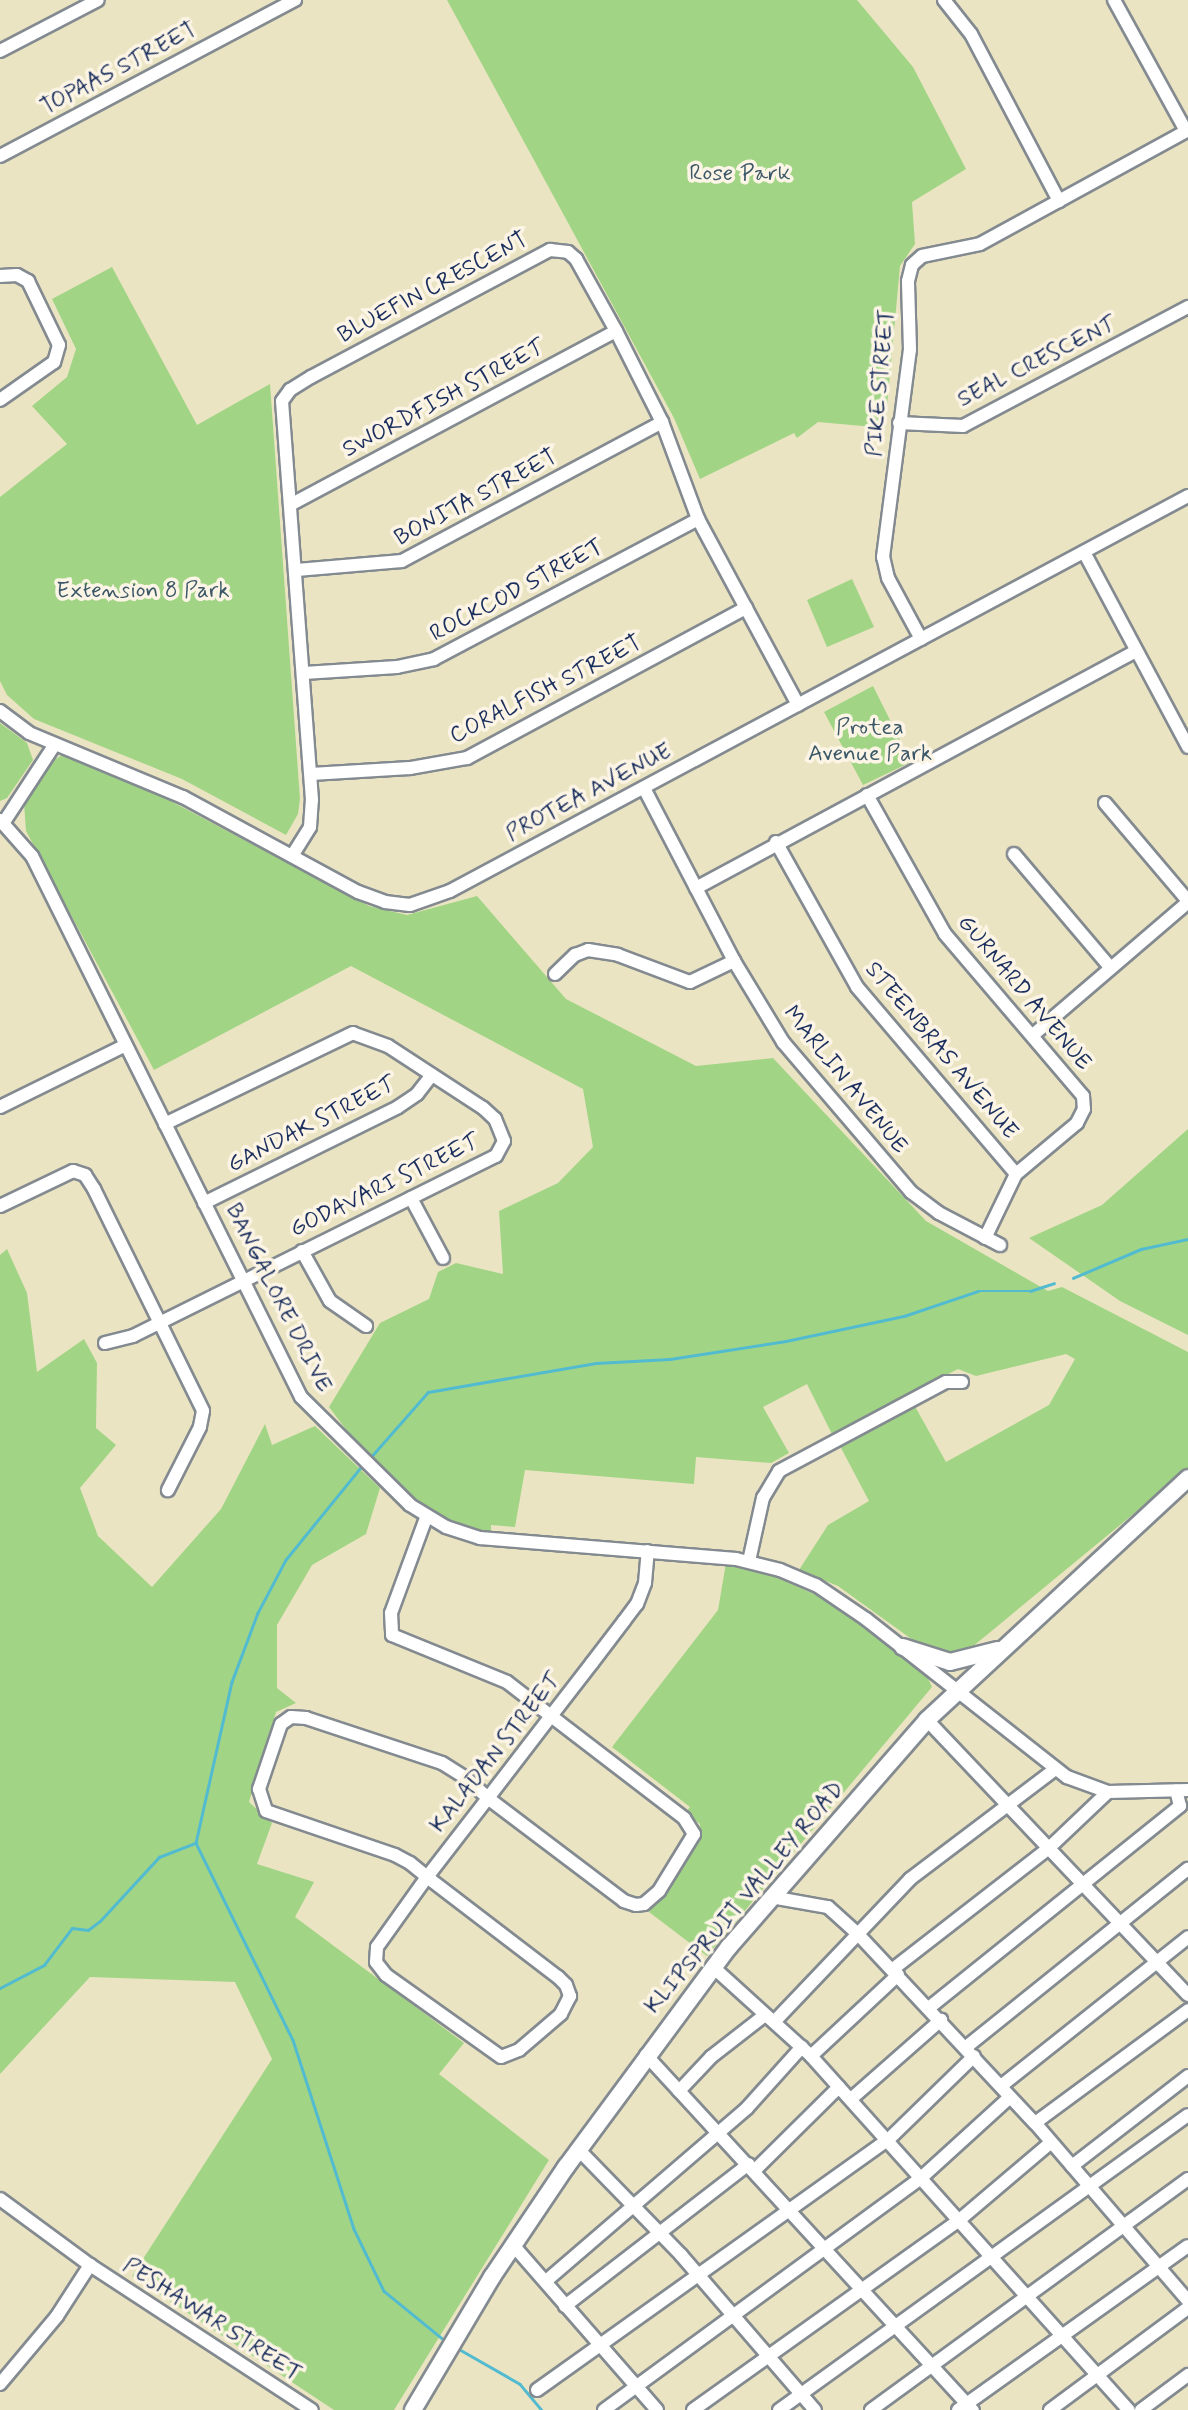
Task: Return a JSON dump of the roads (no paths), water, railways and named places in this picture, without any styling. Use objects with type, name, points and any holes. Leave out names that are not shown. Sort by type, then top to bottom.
[{"type":"main road","name":"KLIPSPRUIT VALLEY ROAD","points":[[412,2410],[513,2245],[578,2150],[713,1967],[771,1897],[927,1720],[1000,1649],[1188,1478]]},
{"type":"main road","points":[[903,1647],[950,1662],[1000,1649]]},
{"type":"street","points":[[0,51],[98,0]]},
{"type":"street","name":"TOPAAS STREET","points":[[0,156],[295,0]]},
{"type":"street","points":[[944,0],[971,34],[1059,201]]},
{"type":"street","points":[[1114,0],[1187,131]]},
{"type":"street","name":"PIKE STREET","points":[[920,639],[884,565],[910,350],[908,281],[912,265],[922,256],[980,244],[1187,131]]},
{"type":"street","name":"BLUEFIN CRESCENT","points":[[292,856],[310,827],[311,774],[292,504],[281,406],[290,390],[335,364],[555,249],[576,259],[615,331],[662,422],[698,519],[798,705]]},
{"type":"street","points":[[0,276],[17,275],[28,281],[59,345],[49,367],[0,400]]},
{"type":"street","name":"SEAL CRESCENT","points":[[900,423],[945,428],[973,422],[1188,307]]},
{"type":"street","name":"SWORDFISH STREET","points":[[292,504],[615,331]]},
{"type":"street","name":"BONITA STREET","points":[[297,570],[402,561],[662,422]]},
{"type":"street","name":"PROTEA AVENUE","points":[[0,711],[19,728],[162,787],[379,900],[422,903],[644,788],[1188,496]]},
{"type":"street","name":"ROCKCOD STREET","points":[[304,673],[397,667],[434,659],[698,519]]},
{"type":"street","points":[[1084,552],[1188,747]]},
{"type":"street","name":"CORALFISH STREET","points":[[311,774],[410,768],[467,758],[746,608]]},
{"type":"street","points":[[696,888],[776,842],[1135,652]]},
{"type":"street","points":[[2,821],[55,744]]},
{"type":"street","name":"MARLIN AVENUE","points":[[644,788],[734,961],[783,1042],[895,1175],[930,1208],[1000,1245]]},
{"type":"street","name":"GURNARD AVENUE","points":[[867,795],[937,923],[1083,1096],[1084,1109],[1077,1124],[1016,1174],[985,1238]]},
{"type":"street","points":[[1033,1035],[1188,901],[1105,803]]},
{"type":"street","name":"BANGALORE DRIVE","points":[[2,821],[32,856],[301,1397],[373,1471],[426,1518],[480,1538],[749,1560],[816,1585],[903,1647],[1054,1770],[1108,1792]]},
{"type":"street","name":"STEENBRAS AVENUE","points":[[776,842],[857,987],[1016,1174]]},
{"type":"street","points":[[1014,854],[1110,967]]},
{"type":"street","points":[[555,974],[575,955],[588,950],[618,955],[690,982],[734,961]]},
{"type":"street","name":"GODAVARI STREET","points":[[105,1343],[160,1323],[496,1156],[504,1145],[491,1114],[370,1036],[353,1033],[165,1124]]},
{"type":"street","points":[[0,1107],[126,1045]]},
{"type":"street","name":"GANDAK STREET","points":[[205,1203],[398,1107],[417,1094],[432,1075]]},
{"type":"street","points":[[0,1206],[68,1172],[85,1175],[203,1411],[200,1427],[168,1490]]},
{"type":"street","points":[[411,1198],[443,1258]]},
{"type":"street","points":[[302,1251],[330,1301],[366,1326]]},
{"type":"street","points":[[749,1560],[763,1498],[779,1471],[946,1382],[962,1382]]},
{"type":"street","points":[[426,1518],[391,1613],[392,1635],[490,1671],[691,1825],[694,1839],[659,1891],[644,1904],[624,1901],[453,1769],[431,1759],[306,1718],[291,1717],[281,1724],[259,1789],[265,1811],[396,1855],[427,1877]]},
{"type":"street","name":"KALADAN STREET","points":[[427,1877],[558,1977],[568,1989],[569,2003],[519,2050],[501,2057],[386,1975],[376,1962],[377,1947],[427,1877],[637,1604],[645,1583],[648,1551]]},
{"type":"street","points":[[927,1720],[1188,1995]]},
{"type":"street","points":[[679,2091],[712,2057],[770,2018],[856,1932],[938,1856],[1054,1770]]},
{"type":"street","points":[[546,2281],[633,2204],[719,2134],[896,1972],[1050,1847],[1108,1792],[1182,1790],[1184,1810],[930,2007]]},
{"type":"street","points":[[537,2389],[696,2272],[888,2140],[970,2052],[1188,1869]]},
{"type":"street","points":[[771,1897],[828,1907],[856,1932],[930,2007],[1035,2123],[1049,2144],[1091,2187],[1188,2301]]},
{"type":"street","points":[[1001,2086],[1188,1937]]},
{"type":"street","points":[[713,1967],[807,2052],[888,2140],[957,2222],[1029,2297],[1129,2410]]},
{"type":"street","points":[[1035,2123],[1188,2010]]},
{"type":"street","points":[[850,2099],[941,2020]]},
{"type":"street","points":[[646,2055],[752,2167],[825,2250],[898,2325],[966,2408],[1188,2246]]},
{"type":"street","points":[[1072,2166],[1188,2076]]},
{"type":"street","points":[[565,2306],[659,2232],[752,2167],[839,2087]]},
{"type":"street","points":[[604,2410],[921,2178],[1010,2097]]},
{"type":"street","points":[[779,2410],[1188,2115]]},
{"type":"street","points":[[693,2410],[957,2222],[1049,2144]]},
{"type":"street","points":[[578,2150],[696,2272],[766,2356],[816,2410]]},
{"type":"street","points":[[871,2410],[1188,2179]]},
{"type":"street","name":"PESHAWAR STREET","points":[[0,2199],[90,2265],[312,2410]]},
{"type":"street","points":[[513,2245],[657,2410]]},
{"type":"street","points":[[0,2384],[57,2316],[90,2265]]},
{"type":"street","points":[[1051,2410],[1188,2308]]},
{"type":"street","points":[[1141,2410],[1188,2375]]},
{"type":"waterway","points":[[1073,1278],[1141,1249],[1188,1239]]},
{"type":"waterway","points":[[369,1459],[428,1392],[596,1363],[670,1359],[786,1341],[904,1316],[978,1291],[1030,1291],[1054,1283]]},
{"type":"waterway","points":[[364,1464],[286,1560],[258,1613],[232,1682],[196,1843],[293,2040],[354,2229],[384,2291],[444,2340]]},
{"type":"waterway","points":[[0,1988],[44,1965],[72,1928],[88,1930],[100,1921],[159,1857],[196,1843]]},
{"type":"waterway","points":[[459,2349],[520,2384],[542,2410]]},
{"type":"park label","name":"Rose Park","points":[[740,174]]},
{"type":"park label","name":"Extension 8 Park","points":[[143,591]]},
{"type":"park label","name":"Protea Avenue Park","points":[[870,741]]}]
